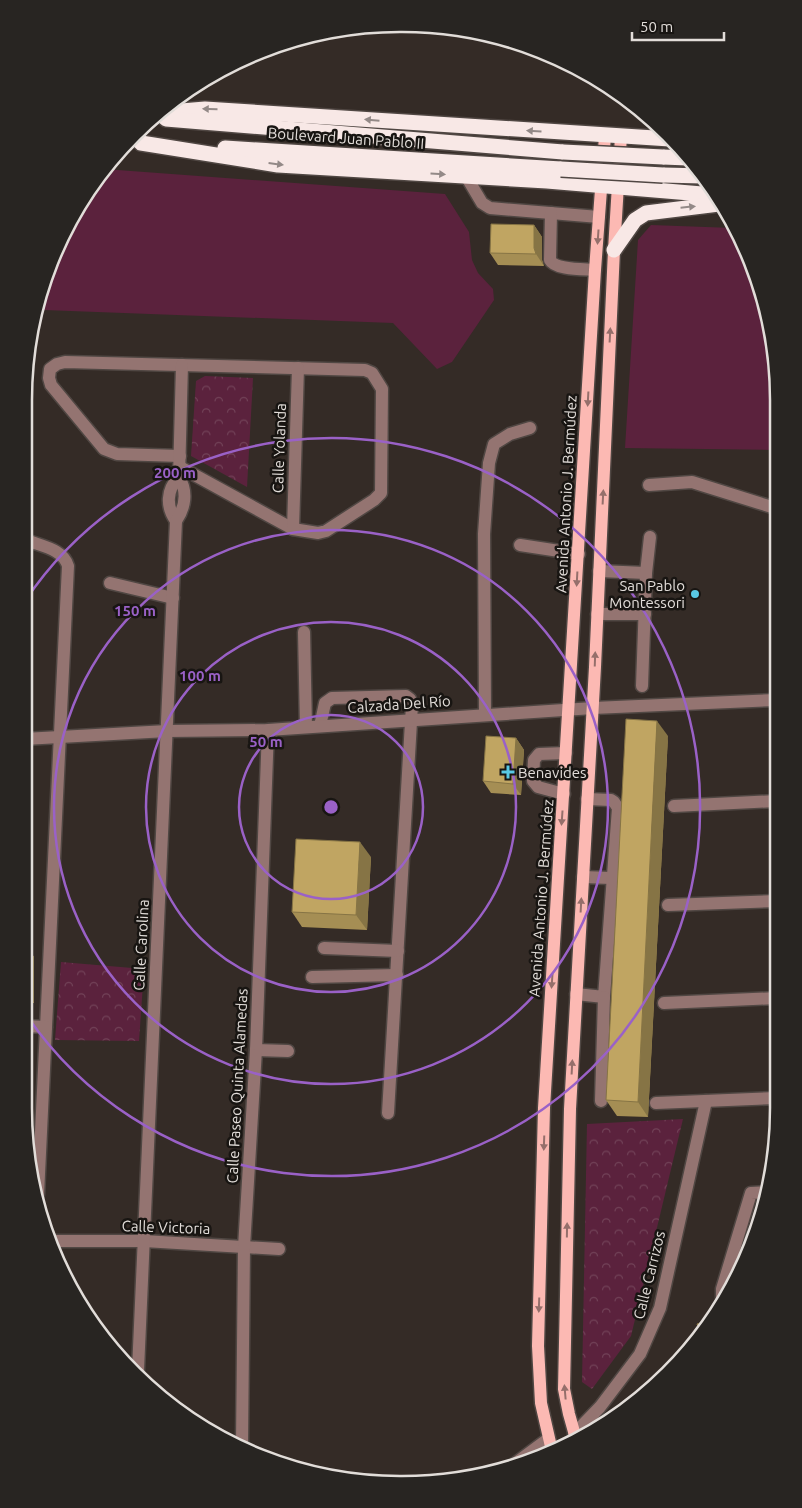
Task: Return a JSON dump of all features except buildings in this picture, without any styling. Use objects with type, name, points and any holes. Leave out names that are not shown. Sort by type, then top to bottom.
[{"type":"highway","points":[[174,112],[205,109],[317,115],[661,139]]},
{"type":"highway","name":"Boulevard Juan Pablo II","points":[[164,119],[563,152],[678,158]]},
{"type":"highway","points":[[556,175],[560,178],[566,172],[571,165],[573,156],[573,148],[563,133]]},
{"type":"highway","points":[[137,143],[278,165],[466,176],[692,176]]},
{"type":"highway","name":"Boulevard Juan Pablo II","points":[[137,143],[279,151],[556,175]]},
{"type":"highway","points":[[666,190],[658,179],[657,162],[667,146]]},
{"type":"highway","points":[[556,175],[602,185],[706,195]]},
{"type":"highway","points":[[614,250],[631,224],[646,213],[712,205]]},
{"type":"main road","name":"Avenida Antonio J. Bermúdez","points":[[550,1444],[541,1403],[538,1346],[544,1108],[570,710],[595,270],[605,136]]},
{"type":"main road","points":[[574,1432],[564,1389],[570,1109],[593,708],[621,136]]},
{"type":"street","points":[[466,176],[486,207],[599,217]]},
{"type":"street","points":[[551,213],[551,263],[557,267],[595,270]]},
{"type":"street","points":[[62,362],[298,368],[364,370],[372,373],[382,389],[382,490],[380,496],[326,531],[318,533],[293,529],[180,467],[109,452],[104,449],[51,385],[49,378],[50,369],[62,362]]},
{"type":"street","name":"Calle Carolina","points":[[138,1366],[176,521],[172,516],[169,503],[170,491],[180,467],[182,365]]},
{"type":"street","name":"Calle Yolanda","points":[[293,529],[298,368]]},
{"type":"street","points":[[485,714],[484,534],[489,463],[494,444],[510,434],[530,428]]},
{"type":"street","points":[[649,485],[692,482],[770,506]]},
{"type":"street","points":[[642,686],[646,573],[650,537]]},
{"type":"street","points":[[32,542],[60,553],[68,566],[39,1173]]},
{"type":"street","points":[[520,545],[579,554]]},
{"type":"street","points":[[599,571],[646,573]]},
{"type":"street","points":[[110,583],[173,598]]},
{"type":"street","points":[[597,614],[645,614]]},
{"type":"street","points":[[304,632],[306,727]]},
{"type":"street","points":[[320,726],[325,704],[332,698],[406,696],[411,701],[412,719],[388,1113]]},
{"type":"street","name":"Calzada Del Río","points":[[32,739],[167,731],[268,730],[485,714],[770,700]]},
{"type":"street","name":"Calle Paseo Quinta Alamedas","points":[[242,1439],[244,1247],[256,1050],[268,730]]},
{"type":"street","points":[[564,794],[538,787],[533,781],[534,760],[539,754],[566,753]]},
{"type":"street","points":[[587,799],[611,800],[618,808],[604,997],[601,1101]]},
{"type":"street","points":[[674,806],[770,801]]},
{"type":"street","points":[[583,877],[612,878]]},
{"type":"street","points":[[668,905],[770,901]]},
{"type":"street","points":[[324,948],[398,951]]},
{"type":"street","points":[[312,977],[397,975]]},
{"type":"street","points":[[576,994],[604,997]]},
{"type":"street","points":[[664,1003],[770,998]]},
{"type":"street","points":[[32,1026],[46,1027]]},
{"type":"street","points":[[256,1050],[288,1051]]},
{"type":"street","points":[[656,1102],[770,1099]]},
{"type":"street","name":"Calle Carrizos","points":[[584,1427],[640,1354],[660,1308],[706,1101]]},
{"type":"street","points":[[723,1284],[752,1193],[759,1193]]},
{"type":"street","name":"Calle Victoria","points":[[58,1241],[144,1242],[279,1249]]},
{"type":"green space","points":[[115,170],[445,194],[469,232],[472,260],[478,273],[493,289],[494,300],[452,362],[437,369],[393,323],[44,310],[52,283],[71,238],[95,196]]},
{"type":"green space","points":[[651,225],[726,228],[750,283],[762,329],[769,377],[770,450],[625,448],[638,240]]},
{"type":"green space","points":[[205,376],[253,378],[247,487],[191,456],[196,381]]},
{"type":"green space","points":[[61,962],[144,969],[139,1041],[55,1040]]},
{"type":"green space","points":[[683,1119],[631,1336],[592,1389],[582,1382],[587,1124]]},
{"type":"place","name":"San Pablo Montessori","points":[[695,594]]},
{"type":"place","name":"Benavides","points":[[508,772]]}]
